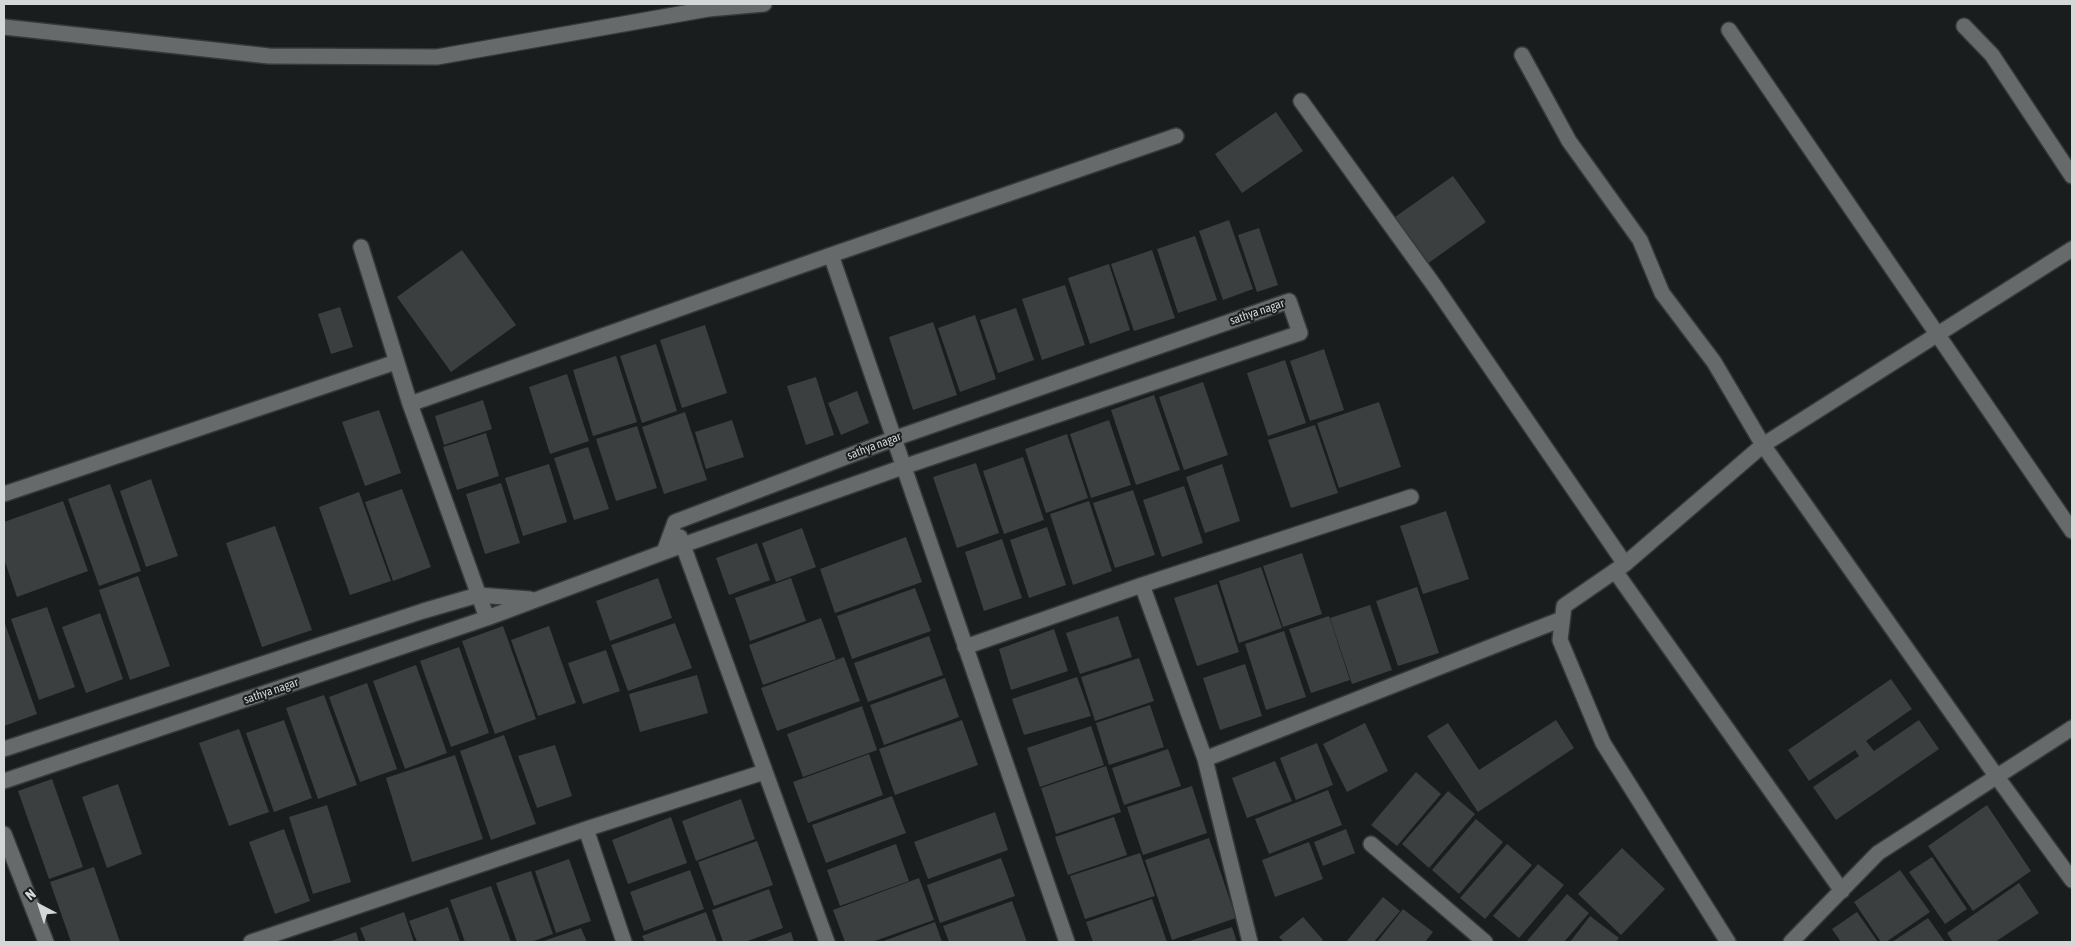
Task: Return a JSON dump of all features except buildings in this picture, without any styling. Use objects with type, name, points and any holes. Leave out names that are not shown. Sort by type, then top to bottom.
[{"type":"street","points":[[4,27],[269,56],[437,58],[708,9],[764,4]]},
{"type":"street","points":[[1964,26],[1992,55],[2072,176]]},
{"type":"street","points":[[1729,30],[2072,531]]},
{"type":"street","points":[[1522,55],[1569,141],[1640,240],[1662,293],[1714,362],[1762,445],[2072,880]]},
{"type":"street","points":[[1301,100],[1436,288],[1620,568],[1842,890]]},
{"type":"street","points":[[410,404],[831,255],[1176,136]]},
{"type":"street","points":[[361,247],[410,404],[487,618]]},
{"type":"street","points":[[1728,942],[1603,743],[1560,640],[1564,606],[1620,568],[1762,445],[2072,249]]},
{"type":"street","points":[[831,255],[1067,942]]},
{"type":"street","name":"sathya nagar","points":[[4,781],[487,618],[683,545],[903,467],[1300,333],[1289,301],[893,439],[675,522]]},
{"type":"street","points":[[4,494],[396,362]]},
{"type":"street","points":[[965,647],[1142,585],[1411,497]]},
{"type":"street","points":[[675,522],[826,942]]},
{"type":"street","points":[[664,552],[675,522]]},
{"type":"street","points":[[1142,585],[1205,759],[1250,942]]},
{"type":"street","name":"sathya nagar","points":[[4,749],[423,611],[478,596],[537,600]]},
{"type":"street","points":[[1205,759],[1562,619]]},
{"type":"street","points":[[1791,942],[1878,853],[2072,728]]},
{"type":"street","points":[[251,942],[586,829],[764,772]]},
{"type":"street","points":[[586,829],[624,942]]},
{"type":"street","points":[[4,834],[46,942]]},
{"type":"street","points":[[1371,844],[1485,942]]}]
